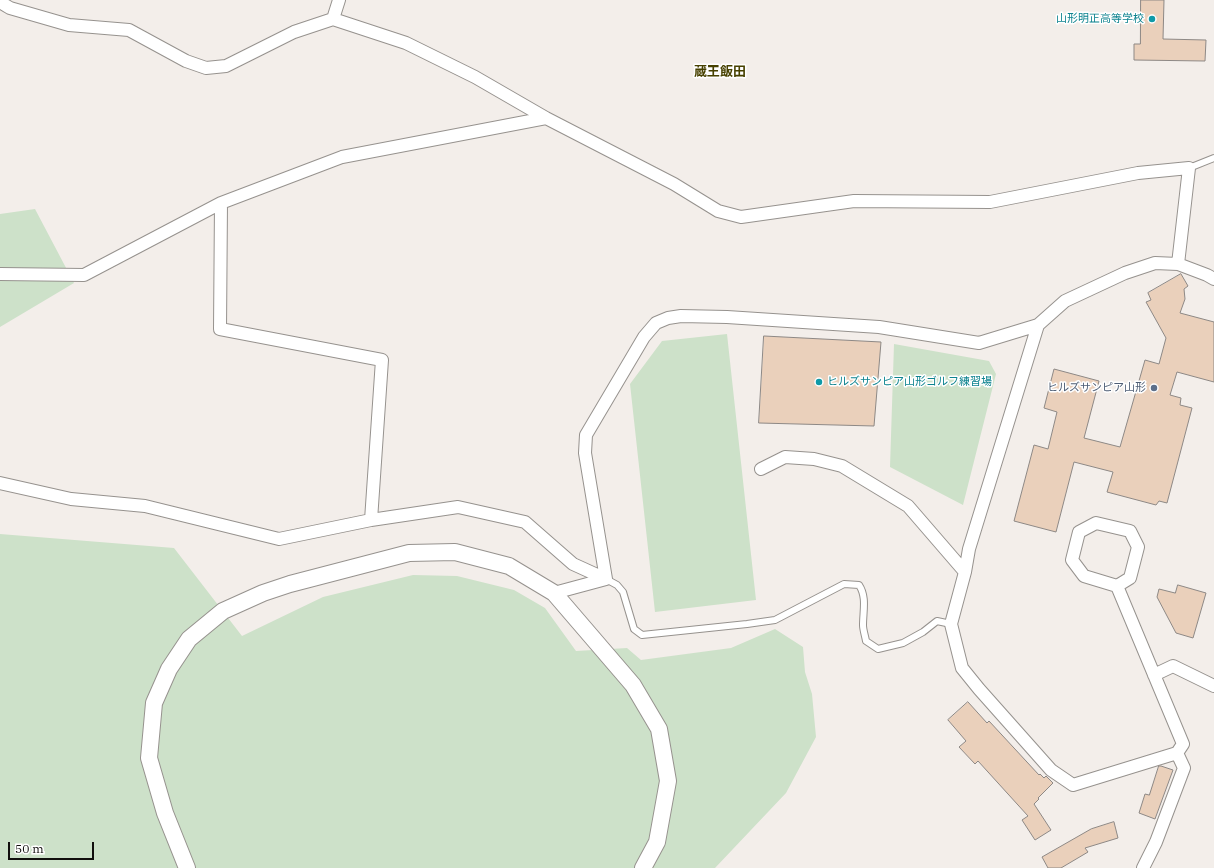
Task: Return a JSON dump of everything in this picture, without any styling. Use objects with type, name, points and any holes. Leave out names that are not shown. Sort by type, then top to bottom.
[{"type":"street","points":[[333,19],[339,0]]},
{"type":"street","points":[[0,2],[10,8],[69,25],[129,30],[186,61],[206,68],[226,66],[294,32],[333,19],[406,44],[475,77],[546,118],[674,184],[718,211],[741,217],[854,201],[990,202],[1138,173],[1190,168],[1178,264]]},
{"type":"street","points":[[0,274],[84,275],[221,203],[342,157],[546,118]]},
{"type":"street","points":[[221,203],[220,328],[382,360],[371,520]]},
{"type":"street","points":[[606,580],[585,453],[586,435],[644,337],[656,323],[668,318],[681,316],[836,323],[879,327],[979,343],[1038,325],[1065,301],[1125,273],[1155,263],[1178,264],[1214,279]]},
{"type":"street","points":[[1038,325],[969,550],[965,572],[951,624],[962,668],[1051,770],[1073,785],[1177,753],[1183,744],[1118,586]]},
{"type":"street","points":[[762,469],[785,457],[814,460],[842,466],[908,506],[965,572]]},
{"type":"street","points":[[0,483],[71,499],[145,506],[279,539],[371,520],[458,507],[525,522],[573,564],[606,580]]},
{"type":"street","points":[[1096,523],[1130,531],[1138,547],[1130,578],[1118,586],[1084,576],[1072,560],[1079,532],[1096,523]]},
{"type":"street","points":[[187,868],[165,814],[150,758],[154,703],[169,669],[189,639],[223,611],[263,593],[290,584],[409,553],[455,552],[509,566],[554,593],[633,686],[659,729],[668,781],[657,842],[643,868]]},
{"type":"street","points":[[554,593],[606,580]]},
{"type":"street","points":[[1154,675],[1173,666],[1214,686]]},
{"type":"street","points":[[1143,868],[1156,842],[1184,768],[1177,753]]},
{"type":"lane","points":[[1190,168],[1214,158]]},
{"type":"lane","points":[[606,580],[617,585],[623,592],[634,629],[642,634],[775,620],[844,584],[859,585],[863,591],[863,627],[866,640],[878,649],[903,643],[923,632],[937,621],[951,624]]},
{"type":"green space","points":[[35,209],[74,283],[0,327],[0,214]]},
{"type":"green space","points":[[727,334],[756,600],[655,612],[630,384],[662,341]]},
{"type":"green space","points":[[894,344],[989,361],[996,374],[963,505],[890,467]]},
{"type":"green space","points":[[0,534],[174,548],[242,636],[323,597],[413,575],[457,576],[514,590],[545,608],[576,651],[627,648],[641,660],[731,648],[775,629],[803,647],[805,672],[812,694],[816,737],[786,793],[715,868],[0,868]]},
{"type":"building","name":"山形明正高等学校","points":[[1141,0],[1164,0],[1163,39],[1206,40],[1205,61],[1134,60],[1134,44],[1140,44]]},
{"type":"building","name":"ヒルズサンピア山形","points":[[1181,274],[1188,286],[1184,289],[1185,299],[1180,313],[1214,322],[1214,382],[1177,372],[1170,395],[1181,398],[1180,405],[1192,408],[1167,503],[1159,501],[1156,505],[1107,492],[1113,472],[1074,462],[1056,532],[1014,521],[1034,445],[1048,449],[1057,412],[1044,408],[1054,369],[1099,381],[1084,438],[1120,447],[1145,360],[1159,364],[1166,338],[1146,302],[1151,300],[1148,293]]},
{"type":"building","name":"ヒルズサンピア山形ゴルフ練習場","points":[[764,336],[881,342],[874,426],[759,423]]},
{"type":"building","points":[[1178,585],[1206,593],[1193,638],[1176,633],[1157,597],[1159,589],[1175,593]]},
{"type":"building","points":[[968,702],[987,723],[989,721],[1039,775],[1040,774],[1044,778],[1046,776],[1053,783],[1034,804],[1051,830],[1035,840],[1022,820],[1028,816],[978,761],[975,764],[959,747],[966,741],[948,720]]},
{"type":"building","points":[[1159,766],[1173,770],[1155,819],[1139,813],[1145,794],[1149,795]]},
{"type":"building","points":[[1114,822],[1118,838],[1085,848],[1088,852],[1061,868],[1048,868],[1042,857],[1091,829]]},
{"type":"place","name":"山形明正高等学校","points":[[1152,19]]},
{"type":"place","name":"ヒルズサンピア山形ゴルフ練習場","points":[[819,382]]},
{"type":"place","name":"ヒルズサンピア山形","points":[[1154,388]]},
{"type":"district","name":"蔵王飯田","points":[[720,72]]}]
